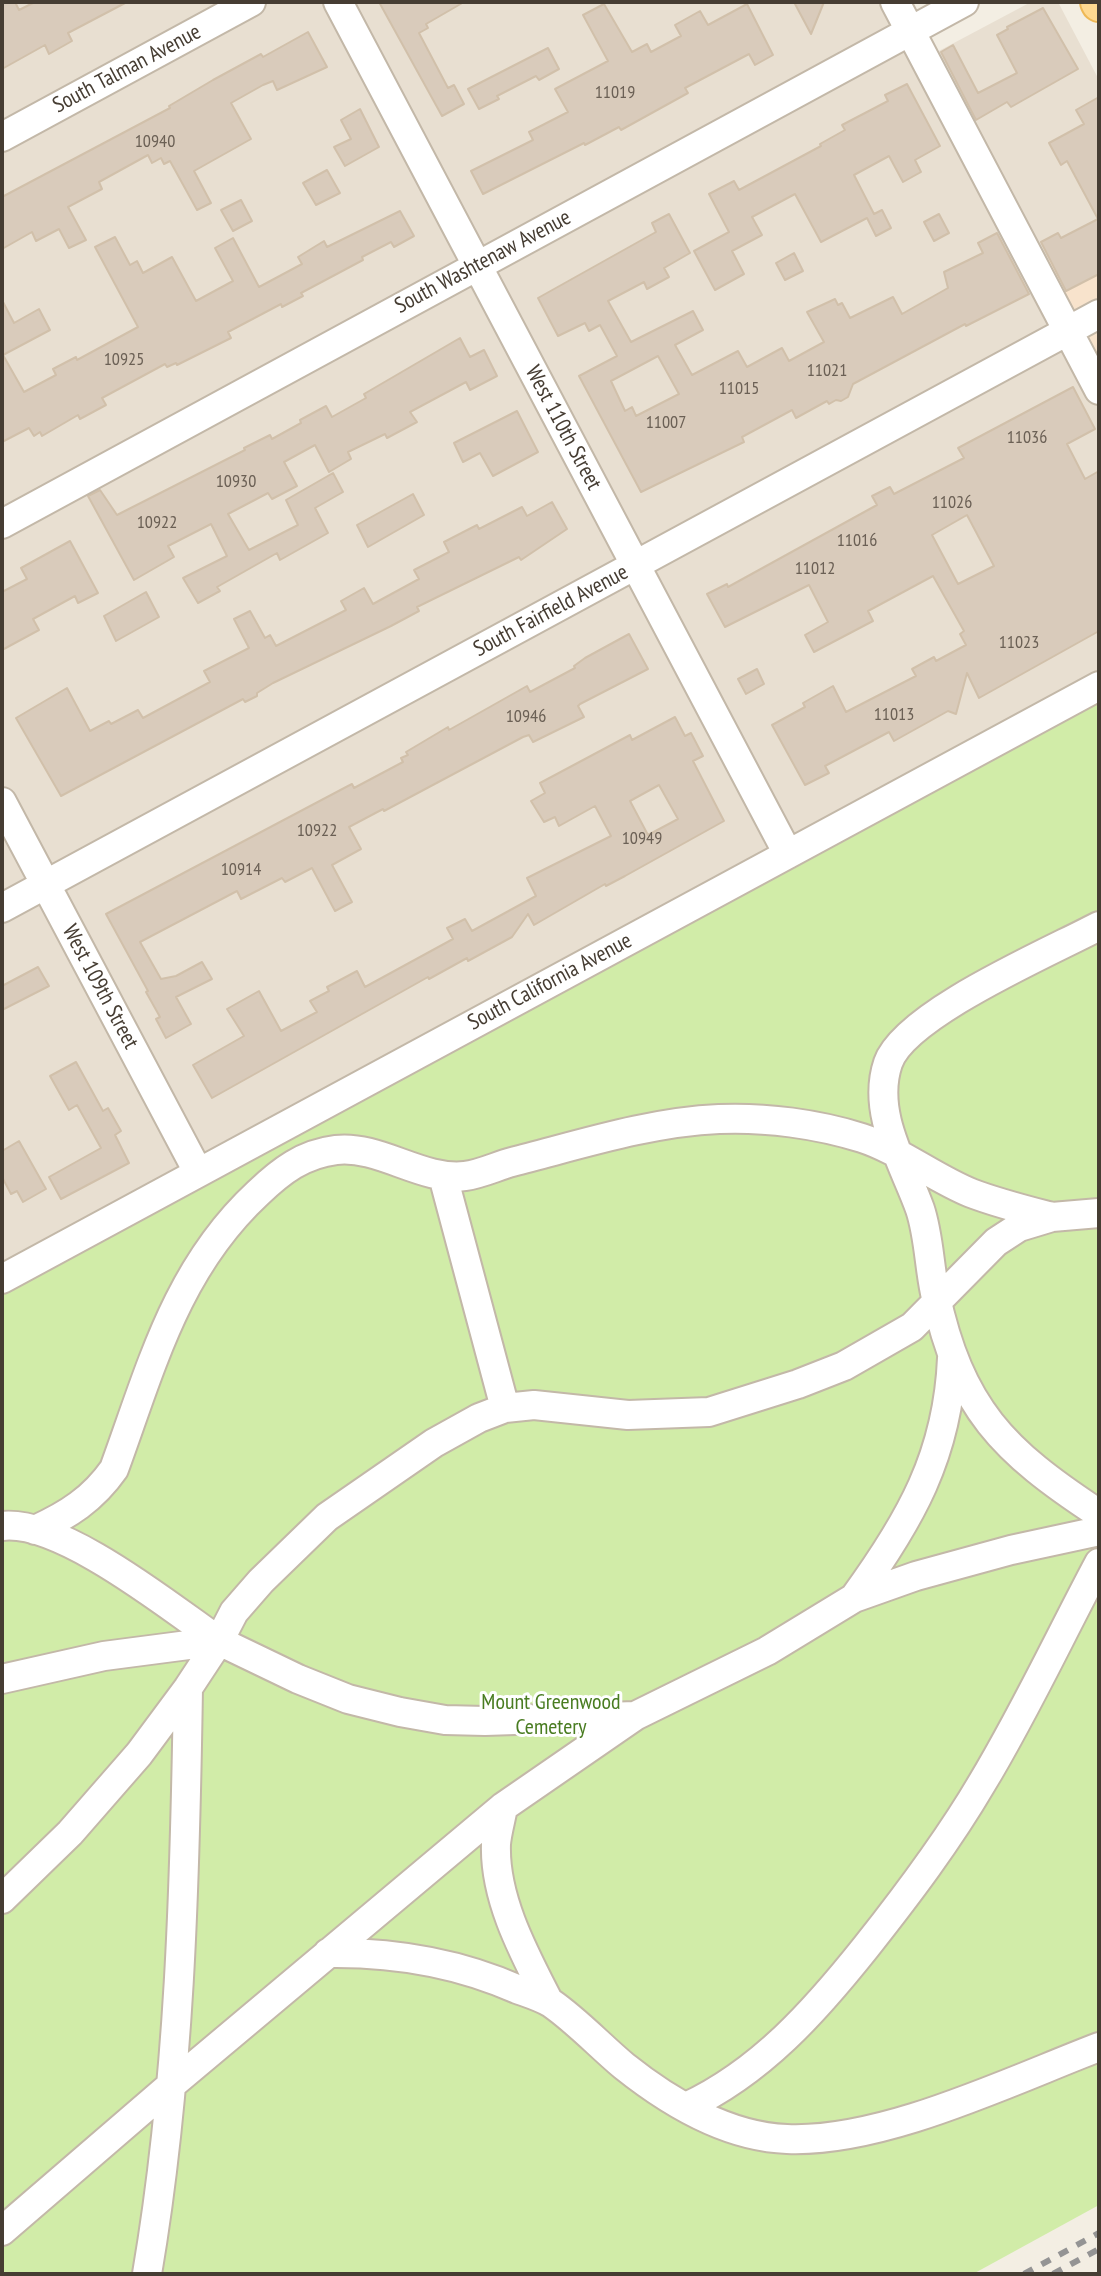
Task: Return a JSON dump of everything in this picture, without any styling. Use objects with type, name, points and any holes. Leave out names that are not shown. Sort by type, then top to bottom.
[{"type":"street","name":"South Talman Avenue","points":[[2,137],[251,2]]},
{"type":"street","name":"West 110th Street","points":[[338,2],[788,854]]},
{"type":"street","points":[[895,2],[1099,390]]},
{"type":"street","name":"South Washtenaw Avenue","points":[[2,524],[964,2]]},
{"type":"street","name":"South Fairfield Avenue","points":[[2,908],[1099,314]]},
{"type":"street","name":"South California Avenue","points":[[2,1279],[1099,686]]},
{"type":"street","name":"West 109th Street","points":[[2,802],[198,1172]]},
{"type":"street","points":[[1099,926],[939,1010],[906,1035],[888,1063],[884,1099],[898,1156],[921,1213],[937,1304],[963,1381],[983,1416],[1003,1440],[1030,1466],[1099,1514]]},
{"type":"street","points":[[35,1530],[80,1506],[101,1488],[114,1469],[171,1312],[192,1273],[218,1236],[249,1201],[284,1169],[309,1156],[339,1150],[366,1154],[443,1176],[467,1176],[665,1124],[720,1119],[776,1122],[826,1129],[865,1139],[971,1193],[1052,1217]]},
{"type":"street","points":[[443,1176],[505,1408]]},
{"type":"street","points":[[2,1899],[70,1833],[139,1754],[188,1688],[234,1612],[261,1581],[327,1517],[434,1443],[479,1418],[505,1408],[534,1405],[628,1415],[709,1412],[844,1366],[912,1327],[996,1242],[1019,1227],[1052,1217],[1099,1213]]},
{"type":"street","points":[[854,1598],[911,1509],[933,1464],[950,1388],[952,1353]]},
{"type":"street","points":[[2,1526],[35,1530],[66,1541],[100,1560],[219,1641],[348,1699],[445,1720],[635,1716]]},
{"type":"street","points":[[2,2231],[503,1807],[635,1716],[767,1651],[854,1598],[916,1576],[1011,1550],[1099,1531]]},
{"type":"street","points":[[686,2107],[715,2093],[770,2053],[815,2009],[896,1909],[946,1842],[984,1781],[1099,1563]]},
{"type":"street","points":[[2,1679],[104,1656],[219,1641]]},
{"type":"street","points":[[147,2274],[183,1936],[188,1688]]},
{"type":"street","points":[[503,1807],[496,1845],[500,1880],[511,1921],[549,2002]]},
{"type":"street","points":[[328,1953],[365,1952],[463,1969],[549,2002],[628,2069],[686,2107],[717,2124],[747,2134],[788,2139],[834,2136],[934,2111],[1099,2047]]},
{"type":"shaded area","points":[[2,2],[888,2],[920,61],[1031,2],[1058,2],[1099,80],[1099,695],[2,1292]]},
{"type":"shaded area","points":[[1099,233],[1099,395],[1033,268]]},
{"type":"green space","name":"Mount Greenwood Cemetery","points":[[1099,695],[1099,2205],[973,2274],[2,2274],[2,1292]]},
{"type":"building","points":[[2,2],[15,2],[19,10],[35,2],[127,2],[68,33],[72,41],[49,54],[45,45],[2,69]]},
{"type":"building","points":[[379,2],[464,2],[426,24],[428,28],[419,33],[448,88],[454,85],[464,104],[442,116]]},
{"type":"building","points":[[794,2],[824,2],[811,34]]},
{"type":"building","points":[[604,4],[632,52],[647,44],[651,52],[681,36],[675,25],[700,11],[708,25],[747,4],[773,55],[755,65],[749,54],[685,88],[688,93],[621,130],[619,127],[584,143],[483,194],[471,171],[533,140],[529,132],[568,112],[555,89],[608,61],[583,15]]},
{"type":"building","points":[[1043,8],[1078,69],[1011,107],[1007,102],[976,120],[941,52],[953,45],[978,93],[1017,73],[997,35]]},
{"type":"building","points":[[308,32],[327,67],[277,90],[273,81],[231,103],[251,139],[194,171],[211,203],[197,210],[170,161],[164,164],[161,158],[152,163],[148,155],[99,182],[102,189],[68,207],[86,240],[69,248],[59,229],[36,241],[32,232],[2,249],[2,197],[170,108],[261,54],[263,57]]},
{"type":"building","points":[[548,48],[559,69],[539,80],[536,76],[479,109],[468,89]]},
{"type":"building","points":[[907,84],[940,146],[915,160],[921,172],[903,182],[889,156],[854,175],[874,214],[882,210],[891,228],[876,236],[867,218],[821,242],[795,194],[752,217],[762,235],[732,251],[744,274],[715,290],[694,251],[729,232],[709,194],[734,181],[739,190],[821,146],[845,130],[842,125],[888,101],[885,95]]},
{"type":"building","points":[[1099,97],[1099,274],[1066,291],[1041,242],[1058,233],[1061,238],[1098,219],[1067,161],[1061,165],[1049,143],[1084,124],[1076,110]]},
{"type":"building","points":[[360,109],[379,147],[345,166],[334,147],[351,139],[341,120]]},
{"type":"building","points":[[327,170],[340,193],[316,205],[303,183]]},
{"type":"building","points":[[241,200],[252,221],[233,231],[221,210]]},
{"type":"building","points":[[400,211],[414,236],[394,247],[391,242],[362,257],[363,260],[301,293],[303,296],[228,332],[231,338],[177,365],[167,367],[165,364],[102,398],[106,405],[80,419],[78,415],[42,436],[40,432],[34,436],[29,428],[2,442],[2,300],[14,323],[39,309],[50,330],[3,355],[24,392],[56,375],[53,369],[76,357],[77,360],[138,327],[95,247],[115,237],[130,265],[137,261],[143,273],[172,257],[196,301],[233,281],[215,248],[233,238],[259,287],[302,264],[298,257],[324,241],[327,247]]},
{"type":"building","points":[[669,214],[690,253],[664,268],[669,277],[647,289],[644,282],[608,301],[631,342],[693,311],[703,330],[675,345],[692,375],[738,351],[747,367],[782,348],[789,361],[824,342],[807,312],[835,299],[838,305],[842,303],[850,318],[893,297],[902,314],[948,288],[944,272],[983,253],[978,243],[997,233],[1029,294],[965,324],[853,384],[848,397],[841,401],[829,404],[827,401],[796,418],[792,410],[742,437],[744,442],[641,492],[579,376],[617,356],[600,325],[589,331],[585,323],[558,336],[538,298],[656,232],[652,223]],"holes":[[[658,356],[679,394],[636,416],[632,407],[625,411],[611,381]]]},
{"type":"building","points":[[939,214],[949,233],[934,241],[924,222]]},
{"type":"building","points":[[794,253],[803,271],[785,280],[776,263]]},
{"type":"building","points":[[460,338],[470,357],[484,350],[497,376],[470,390],[466,382],[410,412],[417,422],[387,438],[385,434],[348,452],[351,459],[329,472],[315,445],[284,462],[297,486],[272,499],[268,493],[228,514],[249,550],[298,525],[286,500],[333,473],[343,492],[315,508],[328,533],[280,560],[277,553],[217,587],[220,591],[198,603],[183,578],[227,556],[211,524],[168,546],[174,557],[134,580],[88,496],[100,490],[117,515],[270,435],[272,439],[326,406],[332,417],[366,398],[364,394]]},
{"type":"building","points":[[1073,387],[1095,429],[1067,444],[1085,479],[1099,471],[1099,631],[979,698],[967,673],[956,714],[948,711],[894,741],[889,732],[825,766],[829,773],[805,785],[772,725],[805,707],[803,703],[833,686],[846,712],[916,676],[912,669],[934,657],[936,661],[966,645],[960,634],[964,631],[933,576],[868,611],[873,621],[814,652],[805,635],[828,622],[809,585],[725,627],[707,594],[727,584],[728,587],[877,505],[872,496],[890,487],[894,494],[964,458],[958,448]],"holes":[[[967,515],[994,566],[958,584],[932,535]]]},
{"type":"building","points":[[517,411],[538,452],[493,476],[480,453],[463,462],[454,443]]},
{"type":"building","points":[[413,494],[424,515],[368,547],[357,525]]},
{"type":"building","points":[[552,502],[567,529],[521,560],[519,557],[417,607],[419,611],[391,626],[273,683],[257,696],[245,702],[243,699],[61,796],[16,718],[67,688],[90,731],[138,710],[143,718],[210,682],[204,671],[249,648],[234,619],[250,611],[265,638],[270,635],[276,646],[346,610],[341,601],[364,588],[373,604],[419,579],[414,570],[449,552],[444,542],[477,525],[479,529],[522,507],[527,516]]},
{"type":"building","points":[[70,541],[98,593],[78,603],[75,596],[33,619],[39,630],[2,650],[2,592],[27,579],[21,568]]},
{"type":"building","points":[[146,592],[159,617],[116,641],[104,616]]},
{"type":"building","points":[[629,634],[648,669],[580,704],[578,706],[584,717],[533,742],[529,735],[523,737],[349,827],[361,849],[332,865],[352,902],[335,911],[312,868],[285,882],[282,878],[241,899],[237,891],[140,942],[161,979],[176,976],[202,962],[212,979],[176,997],[191,1024],[166,1038],[156,1019],[160,1017],[148,991],[106,914],[348,786],[352,784],[354,788],[403,762],[401,758],[408,755],[406,752],[448,727],[449,730],[527,686],[530,692]]},
{"type":"building","points":[[757,669],[764,684],[746,694],[738,679]]},
{"type":"building","points":[[675,717],[685,736],[691,733],[703,756],[693,761],[724,821],[534,925],[528,914],[512,937],[468,961],[467,958],[428,977],[212,1098],[193,1065],[244,1036],[227,1009],[259,991],[281,1031],[317,1012],[310,1001],[329,991],[327,987],[357,971],[365,987],[453,939],[447,928],[465,919],[472,931],[536,896],[527,878],[611,836],[595,806],[559,826],[555,817],[544,822],[531,801],[545,793],[540,783],[630,735],[632,740]],"holes":[[[659,785],[678,819],[648,835],[630,801]]]},
{"type":"building","points":[[38,967],[49,986],[2,1010],[2,986]]},
{"type":"building","points":[[76,1062],[103,1111],[108,1108],[121,1131],[115,1135],[129,1163],[61,1199],[49,1177],[101,1148],[77,1105],[69,1110],[50,1076]]},
{"type":"building","points":[[19,1141],[46,1189],[23,1202],[17,1191],[11,1194],[2,1177],[2,1151]]},
{"type":"railway","points":[[1024,2274],[1099,2233]]},
{"type":"railway","points":[[1053,2274],[1099,2249]]}]
